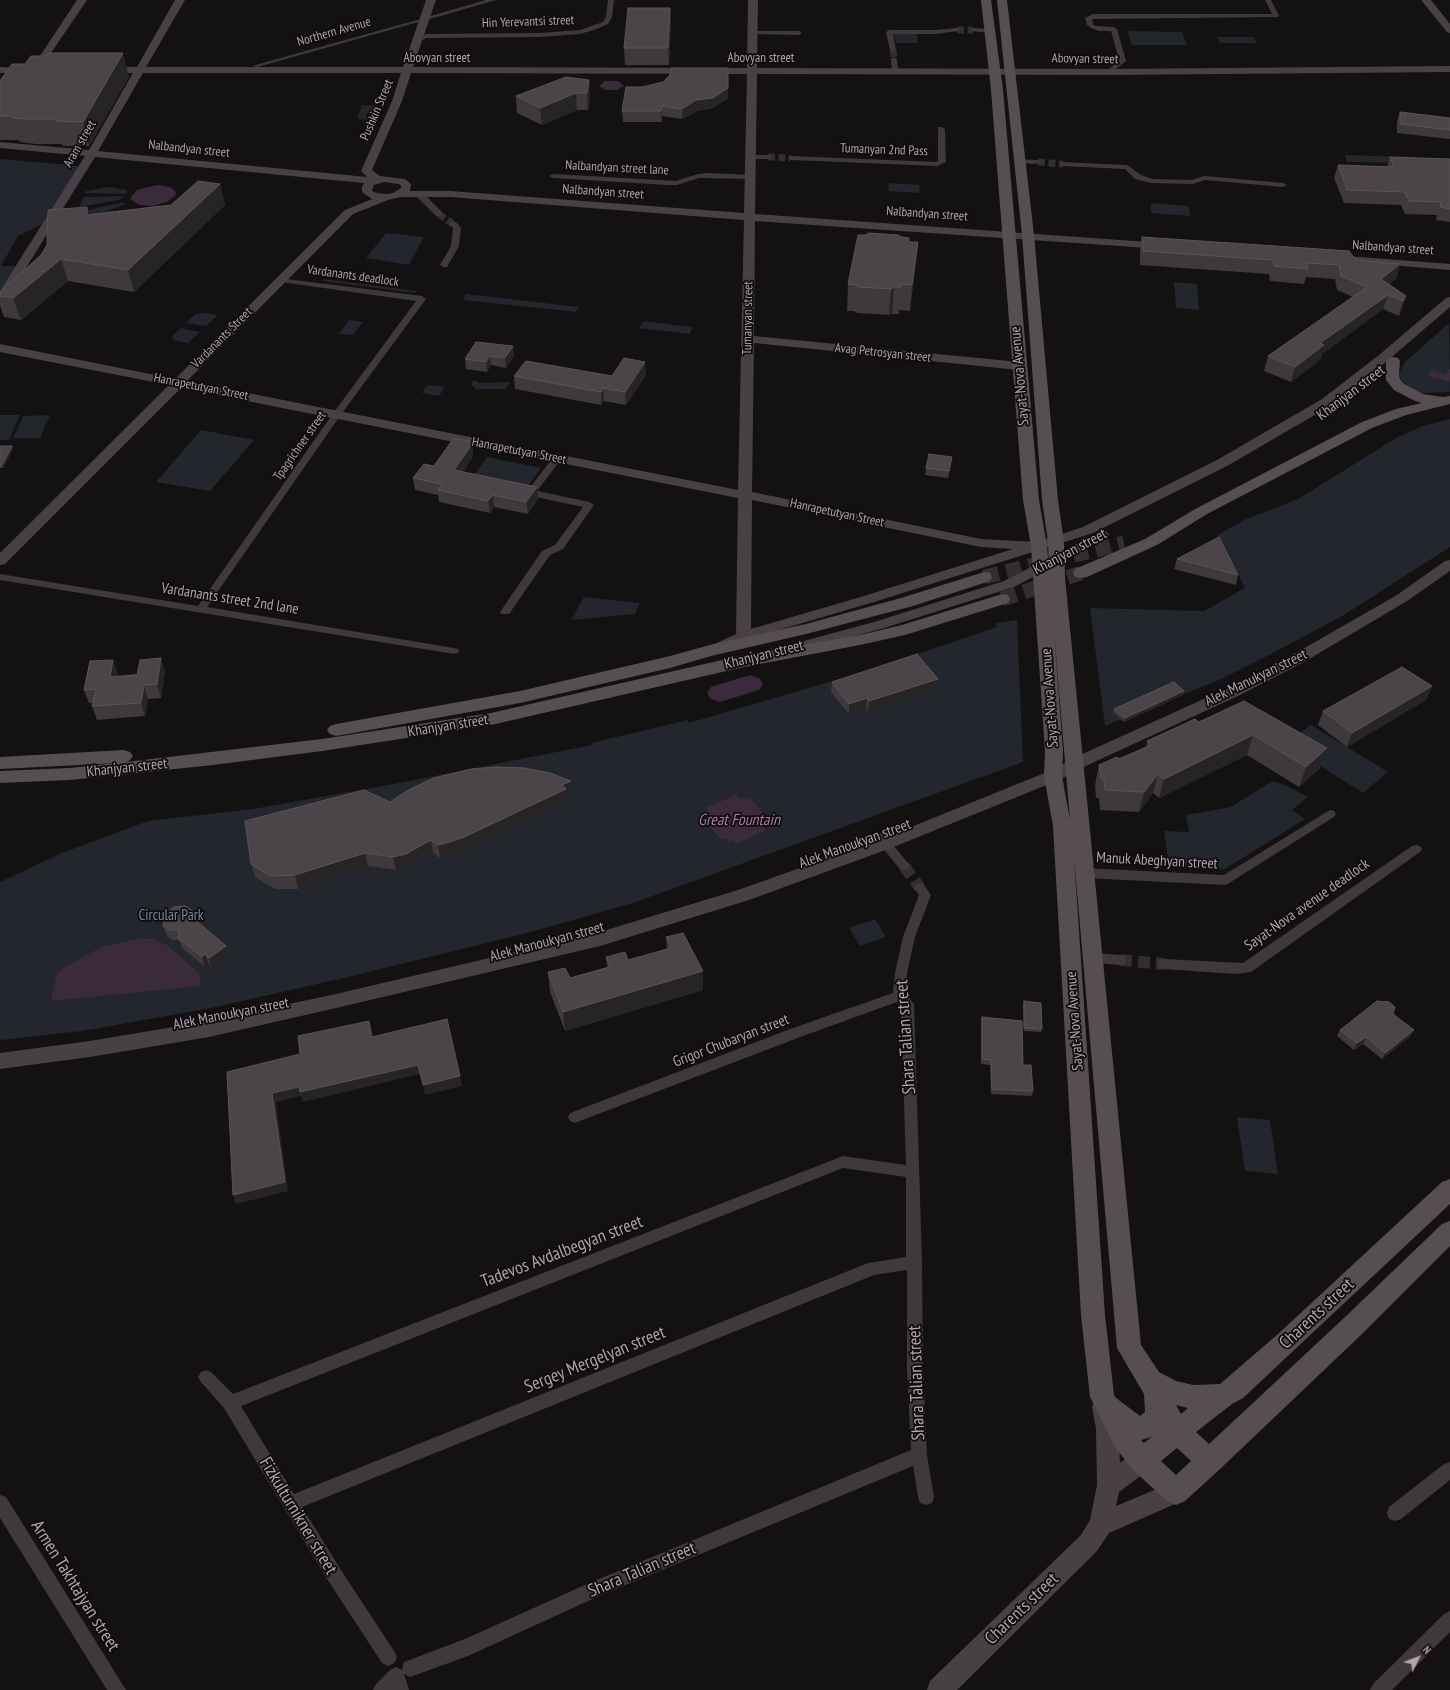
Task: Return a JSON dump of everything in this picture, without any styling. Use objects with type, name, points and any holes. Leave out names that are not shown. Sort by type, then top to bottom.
[{"type":"main road","name":"Sayat-Nova Avenue","points":[[986,0],[996,71],[1031,500],[1039,546],[1039,568],[1054,751],[1053,772],[1062,826],[1093,1315],[1102,1397],[1124,1438],[1142,1461],[1176,1492]]},
{"type":"main road","name":"Sayat-Nova Avenue","points":[[1002,0],[1028,234],[1056,550],[1057,578],[1084,873],[1094,958],[1129,1348],[1153,1385],[1177,1432]]},
{"type":"main road","points":[[1393,361],[1393,380],[1399,387],[1420,398],[1450,400]]},
{"type":"main road","points":[[1081,573],[1151,542],[1202,511],[1372,422],[1401,412],[1450,400]]},
{"type":"main road","points":[[1124,543],[1202,511]]},
{"type":"main road","points":[[710,651],[806,629],[907,602],[984,577]]},
{"type":"main road","points":[[744,661],[860,640],[905,630],[1002,599]]},
{"type":"main road","name":"Khanjyan street","points":[[0,763],[126,756],[211,748],[341,730],[520,697],[670,662],[710,651]]},
{"type":"main road","name":"Khanjyan street","points":[[0,777],[70,774],[127,768],[379,737],[530,712],[744,661]]},
{"type":"main road","name":"Charents street","points":[[1142,1461],[1223,1396],[1234,1390],[1450,1189]]},
{"type":"main road","name":"Charents street","points":[[1176,1492],[1353,1326],[1450,1231]]},
{"type":"main road","points":[[1102,1397],[1120,1417],[1140,1428],[1148,1426],[1154,1421],[1158,1413],[1153,1385]]},
{"type":"main road","points":[[1153,1385],[1192,1398],[1223,1396]]},
{"type":"main road","points":[[1177,1432],[1210,1461]]},
{"type":"street","points":[[35,70],[82,0]]},
{"type":"street","name":"Aram street","points":[[0,300],[90,156],[180,0]]},
{"type":"street","name":"Pushkin Street","points":[[372,184],[366,171],[397,101],[421,36],[431,0]]},
{"type":"street","points":[[430,17],[493,0]]},
{"type":"street","name":"Hin Yerevantsi street","points":[[421,36],[540,35],[580,32],[606,23],[609,17],[611,0]]},
{"type":"street","name":"Tumanyan street","points":[[742,636],[752,0]]},
{"type":"street","points":[[1109,72],[1123,61],[1114,29],[1093,27],[1088,18],[1093,16],[1276,16],[1268,0]]},
{"type":"street","points":[[1426,0],[1450,30]]},
{"type":"street","name":"Northern Avenue","points":[[255,66],[419,20]]},
{"type":"street","points":[[893,50],[889,32],[935,32],[957,30]]},
{"type":"street","points":[[973,30],[990,31]]},
{"type":"street","points":[[752,33],[799,33]]},
{"type":"street","points":[[894,59],[894,71]]},
{"type":"street","name":"Abovyan street","points":[[95,70],[1109,72],[1450,69]]},
{"type":"street","points":[[0,70],[50,70]]},
{"type":"street","name":"Tumanyan 2nd Pass","points":[[791,158],[937,164],[942,162],[941,129]]},
{"type":"street","name":"Nalbandyan street","points":[[0,145],[90,156],[372,184]]},
{"type":"street","name":"Nalbandyan street","points":[[0,151],[90,156]]},
{"type":"street","points":[[750,157],[768,157]]},
{"type":"street","points":[[1020,161],[1038,162]]},
{"type":"street","points":[[1063,164],[1128,167],[1138,177],[1151,181],[1193,182],[1204,178],[1283,185]]},
{"type":"street","name":"Nalbandyan street lane","points":[[553,176],[668,183],[677,183],[698,176],[709,175],[750,176]]},
{"type":"street","points":[[349,212],[357,200],[372,184],[393,179],[401,181],[404,189]]},
{"type":"street","points":[[372,184],[370,194],[374,196],[386,197]]},
{"type":"street","name":"Nalbandyan street","points":[[404,189],[461,191],[749,214]]},
{"type":"street","name":"Nalbandyan street","points":[[404,189],[419,194],[450,194],[1171,244]]},
{"type":"street","name":"Vardanants Street","points":[[0,561],[349,212],[404,189]]},
{"type":"street","points":[[419,194],[439,214]]},
{"type":"street","points":[[444,265],[455,246],[457,228],[453,224]]},
{"type":"street","name":"Nalbandyan street","points":[[1450,261],[1320,254],[1450,267]]},
{"type":"street","name":"Vardanants deadlock","points":[[281,280],[422,299]]},
{"type":"street","name":"Tpagrichner street","points":[[201,609],[338,414],[422,299]]},
{"type":"street","name":"Khanjyan street","points":[[744,661],[878,625],[993,589],[1016,580],[1039,568],[1056,550],[1088,530],[1188,481],[1242,452],[1326,402],[1382,358],[1450,301]]},
{"type":"street","name":"Khanjyan street","points":[[710,651],[742,636],[1039,546],[1056,550],[1298,431],[1357,392],[1450,313]]},
{"type":"street","name":"Avag Petrosyan street","points":[[747,339],[1019,366]]},
{"type":"street","name":"Hanrapetutyan Street","points":[[0,348],[981,542],[1039,546]]},
{"type":"street","points":[[505,612],[546,553],[559,547],[589,505],[531,493],[557,458]]},
{"type":"street","points":[[994,560],[1003,562],[1013,568],[1016,574],[1016,580]]},
{"type":"street","name":"Alek Manukyan street","points":[[1053,772],[1075,764],[1233,692],[1299,658],[1402,598],[1450,564]]},
{"type":"street","name":"Vardanants street 2nd lane","points":[[0,577],[454,651]]},
{"type":"street","name":"Alek Manoukyan street","points":[[0,1054],[58,1046],[209,1020],[446,968],[553,941],[668,909],[883,840],[996,801],[1053,772]]},
{"type":"street","name":"Manuk Abeghyan street","points":[[1084,873],[1226,880],[1330,814]]},
{"type":"street","points":[[883,840],[904,866]]},
{"type":"street","name":"Alek Manoukyan street","points":[[0,1061],[90,1049],[209,1029],[336,1002],[600,939],[726,900],[883,840]]},
{"type":"street","name":"Sayat-Nova avenue deadlock","points":[[1164,964],[1235,969],[1246,968],[1416,848]]},
{"type":"street","name":"Shara Talian street","points":[[382,1690],[402,1678],[593,1590],[919,1455],[915,1370],[915,1262],[907,1004],[899,996],[901,973],[910,937],[925,895],[920,888]]},
{"type":"street","points":[[1094,958],[1120,960]]},
{"type":"street","name":"Grigor Chubaryan street","points":[[575,1117],[798,1032],[899,996]]},
{"type":"street","name":"Tadevos Avdalbegyan street","points":[[230,1403],[843,1162],[913,1172]]},
{"type":"street","name":"Sergey Mergelyan street","points":[[291,1503],[873,1268],[915,1262]]},
{"type":"street","name":"Fizkulturnikner street","points":[[206,1377],[230,1403],[335,1576],[388,1657]]},
{"type":"street","name":"Sayat-Nova Avenue","points":[[1102,1397],[1106,1429],[1109,1486]]},
{"type":"street","points":[[919,1455],[926,1497]]},
{"type":"street","name":"Charents street","points":[[939,1690],[1089,1543],[1101,1525],[1109,1486],[1142,1461]]},
{"type":"street","points":[[1395,1513],[1450,1470]]},
{"type":"street","name":"Charents street","points":[[1101,1525],[1176,1492]]},
{"type":"street","name":"Armen Takhtajyan street","points":[[0,1503],[117,1690]]},
{"type":"street","points":[[1378,1690],[1450,1620]]},
{"type":"green space","points":[[1127,31],[1182,32],[1187,45],[1132,45]]},
{"type":"green space","points":[[894,34],[917,34],[918,43],[896,43]]},
{"type":"green space","points":[[1217,37],[1253,37],[1257,43],[1220,43]]},
{"type":"green space","points":[[362,105],[377,106],[374,113],[367,113],[366,116],[373,116],[371,120],[357,119]]},
{"type":"green space","points":[[1345,155],[1409,157],[1412,163],[1347,162]]},
{"type":"green space","points":[[0,159],[81,166],[41,225],[18,236],[1,266],[16,266],[0,292]]},
{"type":"green space","points":[[889,183],[920,185],[919,193],[888,191]]},
{"type":"green space","points":[[108,187],[127,190],[126,194],[85,193],[86,191]]},
{"type":"green space","points":[[124,196],[120,200],[79,207],[84,197]]},
{"type":"green space","points":[[123,202],[126,204],[91,217],[89,214],[88,210]]},
{"type":"green space","points":[[1151,203],[1189,206],[1190,216],[1151,213]]},
{"type":"green space","points":[[386,233],[424,237],[409,265],[366,258]]},
{"type":"green space","points":[[324,279],[417,291],[415,293],[322,281]]},
{"type":"green space","points":[[1174,282],[1197,284],[1199,310],[1176,308]]},
{"type":"green space","points":[[466,294],[579,307],[576,312],[463,300]]},
{"type":"green space","points":[[204,313],[218,315],[206,326],[186,323],[195,314]]},
{"type":"green space","points":[[349,320],[363,322],[353,335],[339,334]]},
{"type":"green space","points":[[644,321],[692,327],[690,334],[639,328]]},
{"type":"green space","points":[[1449,323],[1450,392],[1423,393],[1410,390],[1401,380],[1399,374],[1405,362]]},
{"type":"green space","points":[[181,328],[200,332],[188,343],[174,340],[172,336]]},
{"type":"green space","points":[[472,381],[478,381],[478,383],[511,382],[505,389],[475,389],[475,387],[471,386]]},
{"type":"green space","points":[[427,385],[445,387],[439,396],[422,393]]},
{"type":"green space","points":[[0,415],[20,415],[9,440],[0,440]]},
{"type":"green space","points":[[50,415],[40,438],[13,438],[23,416]]},
{"type":"green space","points":[[1450,419],[1450,547],[1344,615],[1273,653],[1219,680],[1105,726],[1090,608],[1204,611],[1245,588],[1218,535],[1244,520],[1298,499],[1398,437],[1423,426]]},
{"type":"green space","points":[[201,430],[254,440],[210,491],[156,482]]},
{"type":"green space","points":[[487,457],[541,468],[529,485],[475,474]]},
{"type":"green space","points":[[584,597],[640,603],[635,614],[571,620]]},
{"type":"green space","name":"Circular Park","points":[[1017,620],[1023,762],[633,903],[527,933],[344,978],[211,1008],[82,1031],[0,1040],[0,882],[62,853],[148,821],[253,809],[399,783],[592,745],[591,743],[688,720],[689,723],[870,670],[997,627],[996,623]]},
{"type":"green space","points":[[1311,725],[1388,772],[1363,793],[1285,744]]},
{"type":"green space","points":[[1272,781],[1287,786],[1308,797],[1292,810],[1305,819],[1225,869],[1169,866],[1164,831],[1189,832],[1186,815],[1231,807]]},
{"type":"green space","points":[[875,919],[886,937],[860,946],[849,928]]},
{"type":"green space","points":[[1237,1117],[1270,1120],[1278,1174],[1245,1171]]},
{"type":"water","points":[[605,81],[618,81],[624,86],[617,90],[605,90],[599,86]]},
{"type":"water","points":[[157,185],[170,187],[176,192],[175,196],[167,202],[153,206],[139,205],[131,200],[131,197],[137,190]]},
{"type":"water","points":[[1448,369],[1450,369],[1450,382],[1427,376],[1431,370],[1446,374]]},
{"type":"water","name":"Great Fountain","points":[[735,795],[740,799],[743,798],[746,800],[750,798],[768,819],[764,821],[767,825],[763,827],[766,830],[737,844],[733,840],[729,842],[726,838],[721,840],[704,819],[708,817],[705,814],[709,811],[706,808]]},
{"type":"water","points":[[139,939],[153,939],[167,945],[198,972],[200,976],[200,986],[51,1001],[57,973],[65,967],[101,947]]},
{"type":"building","points":[[628,8],[670,8],[668,48],[624,48]]},
{"type":"building","points":[[48,53],[123,53],[83,122],[0,116],[0,81],[12,64],[25,64],[31,56],[46,56]]},
{"type":"building","points":[[672,68],[728,68],[728,88],[713,98],[696,100],[682,109],[662,106],[661,111],[622,111],[626,87],[642,87],[663,82],[670,75]]},
{"type":"building","points":[[566,77],[589,80],[587,93],[576,93],[540,108],[516,96]]},
{"type":"building","points":[[1400,112],[1450,118],[1450,130],[1400,124]]},
{"type":"building","points":[[1390,157],[1450,159],[1450,209],[1440,207],[1441,202],[1409,201],[1405,192],[1347,190],[1338,165],[1394,167]]},
{"type":"building","points":[[198,181],[220,184],[128,270],[61,259],[13,298],[0,296],[0,292],[41,255],[47,245],[48,210],[87,207],[87,215],[171,205]]},
{"type":"building","points":[[869,233],[898,235],[909,238],[909,242],[918,242],[912,285],[901,284],[901,287],[894,287],[891,289],[858,287],[856,285],[848,284],[858,235],[865,235]]},
{"type":"building","points":[[1142,237],[1349,251],[1356,260],[1400,264],[1381,279],[1406,296],[1403,301],[1388,295],[1320,343],[1324,345],[1295,367],[1268,356],[1367,287],[1341,276],[1339,265],[1307,263],[1308,269],[1274,266],[1273,260],[1143,251]]},
{"type":"building","points":[[476,342],[513,346],[505,358],[490,356],[486,362],[465,359]]},
{"type":"building","points":[[624,358],[645,362],[625,392],[603,388],[601,392],[514,376],[526,361],[612,376]]},
{"type":"building","points":[[453,439],[470,441],[468,444],[472,444],[454,470],[537,487],[526,502],[493,495],[488,501],[438,490],[442,484],[413,478],[424,464],[434,466]]},
{"type":"building","points":[[0,446],[12,446],[2,465],[0,465]]},
{"type":"building","points":[[929,454],[952,457],[949,471],[926,468]]},
{"type":"building","points":[[1219,537],[1238,575],[1177,559]]},
{"type":"building","points":[[917,654],[938,679],[869,701],[867,698],[849,704],[832,682]]},
{"type":"building","points":[[161,658],[157,684],[144,685],[141,703],[92,706],[96,689],[84,690],[90,661],[113,660],[110,677],[137,675],[140,660]]},
{"type":"building","points":[[1402,667],[1432,686],[1352,733],[1323,711]]},
{"type":"building","points":[[1174,682],[1184,691],[1125,718],[1114,709]]},
{"type":"building","points":[[1244,701],[1327,748],[1306,767],[1253,735],[1164,779],[1158,774],[1144,792],[1105,790],[1104,779],[1101,778],[1099,765],[1117,757],[1119,759],[1151,745],[1147,741],[1195,719],[1199,722]]},
{"type":"building","points":[[496,767],[525,768],[550,773],[571,781],[562,785],[566,789],[464,837],[438,845],[431,840],[406,854],[393,857],[365,853],[295,875],[271,876],[251,864],[245,821],[364,790],[390,802],[410,789],[434,778],[471,769]]},
{"type":"building","points":[[185,906],[193,911],[192,917],[226,946],[209,958],[205,954],[202,957],[178,938],[179,930],[169,930],[163,926],[165,914],[174,907]]},
{"type":"building","points":[[683,933],[703,971],[563,1012],[548,972],[565,968],[570,978],[610,967],[606,957],[625,952],[628,960],[671,948],[666,937]]},
{"type":"building","points":[[1024,1001],[1041,1003],[1042,1029],[1024,1028]]},
{"type":"building","points":[[1377,1001],[1389,1002],[1395,1007],[1393,1014],[1414,1030],[1385,1053],[1366,1037],[1357,1043],[1340,1030]]},
{"type":"building","points":[[982,1017],[1022,1021],[1023,1065],[1031,1065],[1033,1091],[992,1089],[991,1060],[982,1059]]},
{"type":"building","points":[[447,1019],[460,1076],[423,1085],[418,1065],[300,1092],[299,1087],[272,1093],[285,1182],[233,1195],[227,1072],[300,1054],[298,1036],[369,1021],[372,1037]]},
{"type":"waterway","points":[[720,693],[750,684]]},
{"type":"tunnel","points":[[957,30],[973,30]]},
{"type":"tunnel","points":[[893,50],[894,59]]},
{"type":"tunnel","points":[[768,157],[791,158]]},
{"type":"tunnel","points":[[1038,162],[1063,164]]},
{"type":"tunnel","points":[[439,214],[453,224]]},
{"type":"tunnel","points":[[984,577],[1124,543]]},
{"type":"tunnel","points":[[1002,599],[1081,573]]},
{"type":"tunnel","points":[[904,866],[920,888]]},
{"type":"tunnel","points":[[1120,960],[1164,964]]}]
